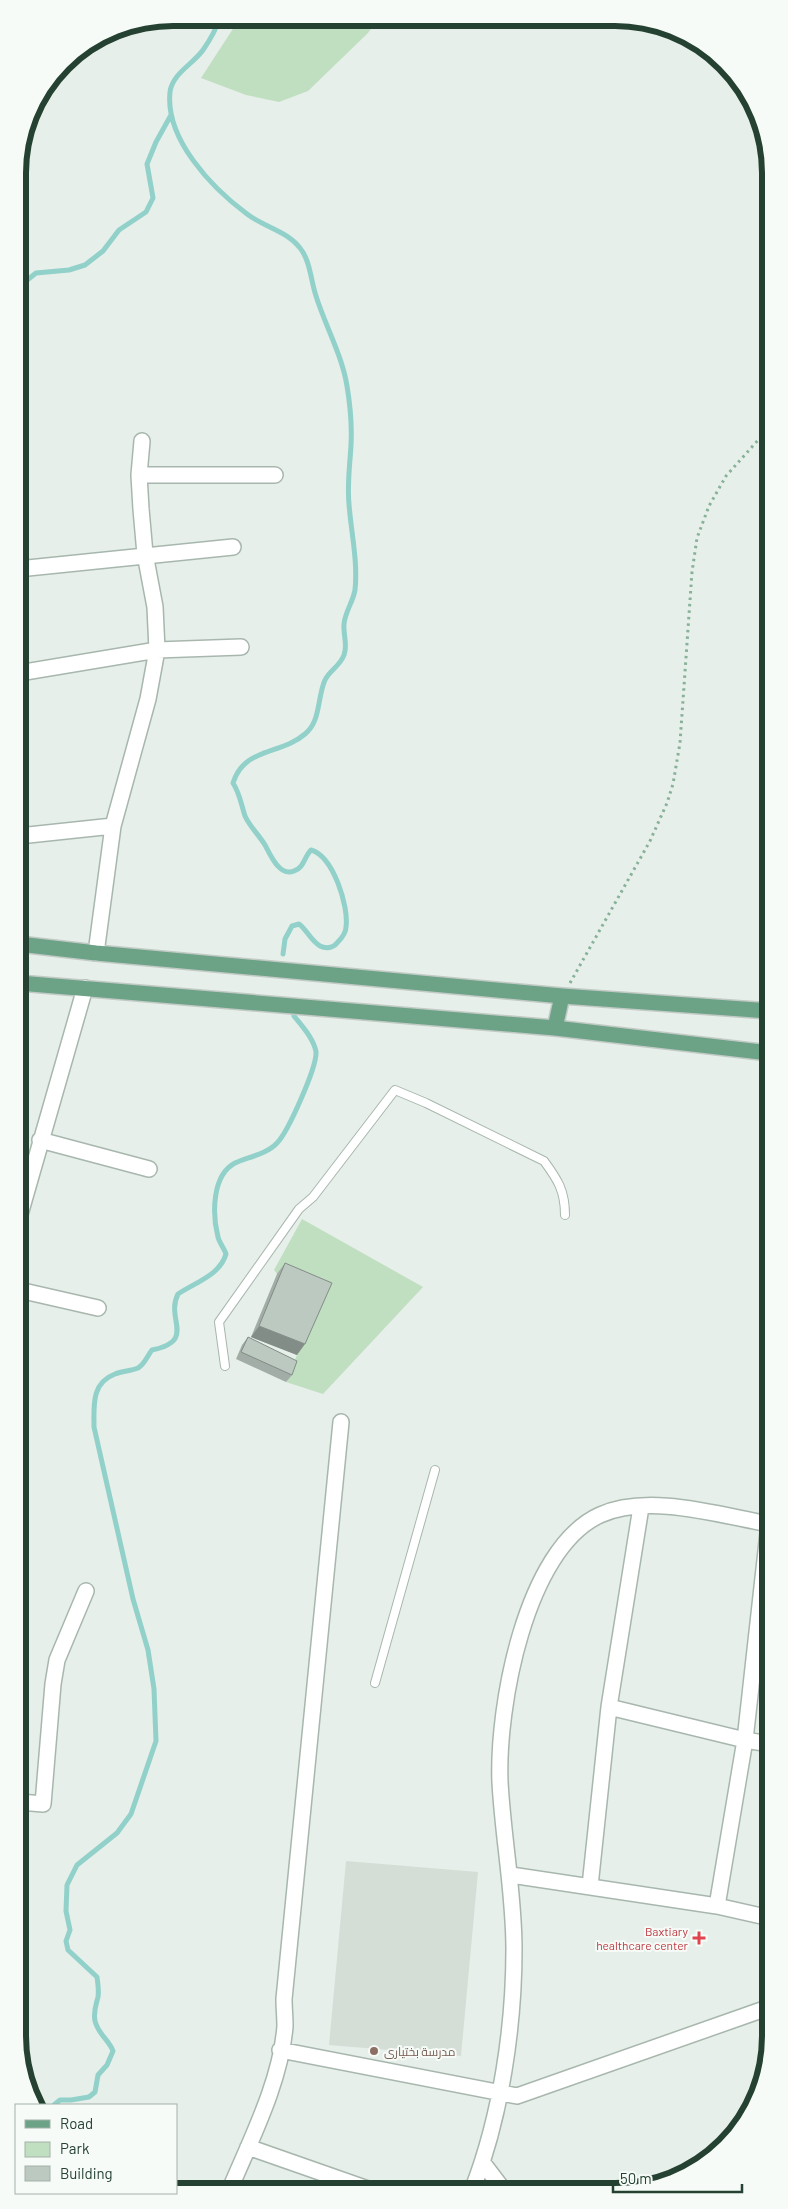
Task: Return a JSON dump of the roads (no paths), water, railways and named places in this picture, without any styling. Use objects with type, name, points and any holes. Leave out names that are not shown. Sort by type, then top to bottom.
[{"type":"main road","points":[[27,945],[562,996],[762,1009]]},
{"type":"main road","points":[[27,984],[555,1028],[762,1052]]},
{"type":"main road","points":[[555,1028],[562,996]]},
{"type":"street","points":[[96,953],[113,826],[148,699],[157,650],[155,607],[145,554],[140,475],[142,441]]},
{"type":"street","points":[[140,475],[275,475]]},
{"type":"street","points":[[27,568],[145,554],[233,547]]},
{"type":"street","points":[[27,672],[157,650],[241,646]]},
{"type":"street","points":[[27,835],[113,826]]},
{"type":"street","points":[[26,1190],[85,988]]},
{"type":"street","points":[[40,1140],[149,1169]]},
{"type":"street","points":[[26,1291],[98,1308]]},
{"type":"street","points":[[232,2183],[248,2147],[275,2074],[285,2026],[284,1999],[341,1422]]},
{"type":"street","points":[[476,2183],[483,2163],[498,2094],[510,2025],[514,1949],[511,1875],[500,1780],[503,1720],[512,1666],[526,1616],[551,1561],[575,1531],[599,1515],[629,1506],[669,1506],[761,1523]]},
{"type":"street","points":[[590,1886],[610,1707],[641,1506]]},
{"type":"street","points":[[26,1803],[43,1804],[53,1684],[57,1660],[86,1591]]},
{"type":"street","points":[[717,1906],[745,1740],[761,1594]]},
{"type":"street","points":[[610,1707],[761,1743]]},
{"type":"street","points":[[511,1875],[717,1906],[761,1916]]},
{"type":"street","points":[[280,2050],[498,2094],[517,2096],[761,2010]]},
{"type":"street","points":[[248,2147],[353,2183]]},
{"type":"street","points":[[483,2163],[498,2183]]},
{"type":"lane","points":[[225,1366],[219,1322],[299,1209],[313,1197],[395,1090],[426,1103],[544,1162],[554,1175],[565,1197],[565,1215]]},
{"type":"lane","points":[[375,1683],[435,1470]]},
{"type":"waterway","points":[[216,27],[203,50],[179,74],[172,86],[170,110],[175,127],[193,161],[220,191],[247,214],[289,237],[300,248],[308,265],[314,290],[345,374],[351,415],[348,497],[356,579],[354,594],[345,620],[346,647],[344,655],[325,680],[314,723],[310,729],[295,741],[254,757],[238,771],[233,783],[247,820],[263,841],[276,864],[284,871],[297,870],[311,850],[319,854],[333,871],[342,895],[345,907],[346,929],[335,945],[329,948],[320,946],[299,924],[292,926],[285,939],[283,954]]},
{"type":"waterway","points":[[27,280],[36,273],[69,270],[85,265],[103,251],[119,230],[146,212],[153,198],[147,164],[156,142],[171,115]]},
{"type":"waterway","points":[[55,2104],[60,2100],[89,2097],[95,2092],[98,2075],[107,2065],[113,2051],[95,2021],[98,1997],[97,1977],[68,1950],[66,1941],[70,1930],[66,1911],[67,1885],[77,1865],[117,1833],[131,1814],[156,1741],[154,1689],[148,1650],[133,1599],[94,1427],[94,1403],[98,1389],[107,1378],[138,1368],[152,1350],[166,1346],[173,1341],[177,1335],[175,1303],[178,1294],[213,1273],[223,1261],[226,1254],[219,1241],[215,1217],[216,1196],[222,1176],[235,1163],[263,1153],[277,1143],[288,1126],[312,1071],[315,1060],[315,1047],[294,1016]]},
{"type":"place","name":"Baxtiary healthcare center","points":[[699,1938]]},
{"type":"place","name":"مدرسة بختيارى","points":[[374,2051]]}]
